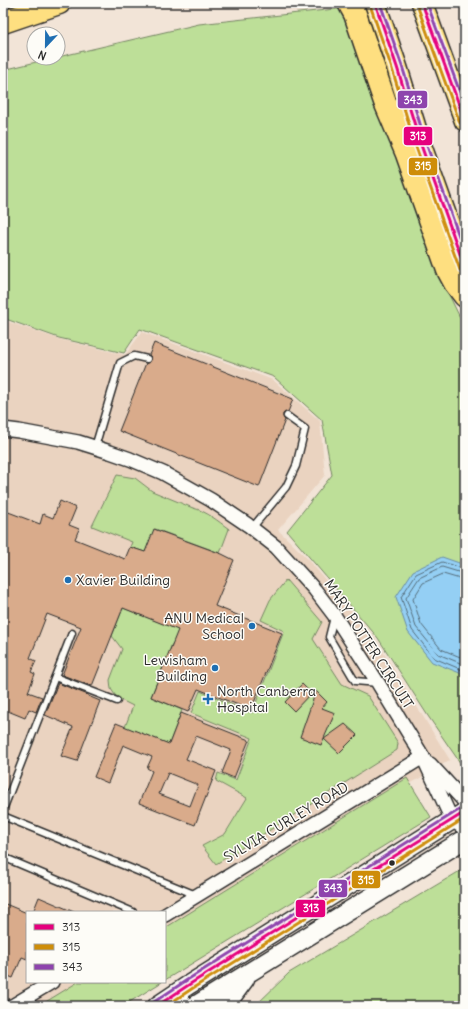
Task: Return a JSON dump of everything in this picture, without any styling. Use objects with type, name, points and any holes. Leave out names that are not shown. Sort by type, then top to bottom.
[{"type":"highway","points":[[3,22],[60,3]]},
{"type":"highway","points":[[349,3],[355,14],[385,102],[410,161],[448,270],[455,283],[465,296]]},
{"type":"main road","points":[[375,3],[397,67],[421,145],[465,268]]},
{"type":"main road","points":[[422,3],[465,121]]},
{"type":"main road","points":[[157,1006],[181,1002],[190,984],[461,820]]},
{"type":"main road","points":[[195,1006],[465,839]]},
{"type":"main road","points":[[225,1006],[250,972]]},
{"type":"street","name":"MARY POTTER CIRCUIT","points":[[3,430],[19,431],[64,439],[96,447],[130,459],[162,473],[211,500],[252,528],[276,548],[315,590],[334,615],[378,683],[461,820]]},
{"type":"street","name":"MARY POTTER CIRCUIT","points":[[423,757],[465,802]]},
{"type":"street","name":"SYLVIA CURLEY ROAD","points":[[166,914],[423,757]]},
{"type":"street","points":[[12,1006],[50,983]]},
{"type":"lane","points":[[96,447],[120,363],[134,356],[147,359]]},
{"type":"lane","points":[[252,528],[286,487],[296,466],[305,429],[287,416]]},
{"type":"lane","points":[[334,615],[329,637],[355,681],[378,683]]},
{"type":"lane","points":[[3,810],[72,633]]},
{"type":"lane","points":[[55,677],[117,701]]},
{"type":"lane","points":[[3,816],[197,896]]},
{"type":"lane","points":[[3,857],[131,911]]},
{"type":"shaded area","name":"North Canberra Hospital","points":[[3,320],[59,339],[125,355],[142,332],[273,380],[320,421],[325,475],[278,530],[307,558],[375,639],[450,760],[166,930],[166,911],[26,911],[26,983],[79,983],[41,1006],[3,1006]]},
{"type":"green space","points":[[344,8],[439,274],[465,328],[465,770],[378,638],[287,531],[332,475],[322,420],[274,377],[140,329],[124,353],[59,338],[3,318],[3,70],[26,64],[26,66],[66,66],[66,55],[199,24]]},
{"type":"green space","points":[[117,475],[135,478],[152,491],[203,511],[229,529],[220,553],[155,529],[145,552],[130,547],[132,542],[92,526]]},
{"type":"green space","points":[[286,580],[322,622],[313,639],[342,684],[368,696],[398,743],[397,750],[216,864],[202,846],[225,834],[247,798],[216,781],[218,773],[236,780],[252,738],[191,713],[200,691],[252,713],[284,631],[261,620],[270,600]]},
{"type":"green space","points":[[123,608],[197,637],[192,651],[172,644],[151,697],[182,710],[169,744],[125,727],[133,706],[121,700],[111,689],[110,680],[122,649],[112,636]]},
{"type":"green space","points":[[407,778],[431,817],[166,979],[166,927]]},
{"type":"green space","points":[[465,868],[465,1006],[255,1006],[289,973]]},
{"type":"green space","points":[[76,983],[160,983],[123,1006],[39,1006]]},
{"type":"water","points":[[442,557],[465,565],[465,675],[432,662],[408,632],[396,597],[413,571]]},
{"type":"building","points":[[154,343],[293,399],[288,412],[283,414],[285,420],[259,487],[119,431],[146,363],[149,363],[151,360],[149,355]]},
{"type":"building","points":[[60,501],[76,508],[69,525],[79,529],[75,539],[125,559],[130,547],[145,552],[154,529],[222,554],[234,560],[215,606],[282,633],[251,710],[198,689],[188,712],[151,697],[178,630],[123,608],[92,686],[62,675],[81,627],[47,614],[30,658],[36,661],[31,672],[35,674],[28,692],[42,697],[36,712],[29,709],[25,718],[3,709],[3,510],[40,524],[43,514],[53,518]]},
{"type":"building","points":[[58,683],[100,701],[77,761],[61,756],[73,727],[45,715]]},
{"type":"building","points":[[302,684],[311,693],[294,711],[285,702]]},
{"type":"building","points":[[316,691],[327,702],[322,708],[335,713],[321,745],[300,737]]},
{"type":"building","points":[[181,713],[249,740],[234,778],[222,773],[231,750],[196,736],[186,759],[216,771],[195,825],[139,803],[152,771],[147,768],[152,757],[123,745],[108,783],[94,777],[116,723],[169,744]],"holes":[[[168,773],[198,785],[190,806],[159,794]]]},
{"type":"building","points":[[345,724],[357,735],[339,753],[324,739]]},
{"type":"building","points":[[39,897],[72,911],[33,911]]},
{"type":"building","points":[[3,903],[26,913],[26,959],[22,957],[13,978],[3,974]]},
{"type":"transit line","name":"313","points":[[375,3],[397,67],[421,145],[465,268]]},
{"type":"transit line","name":"343","points":[[380,3],[402,66],[426,143],[465,253]]},
{"type":"transit line","name":"313","points":[[422,3],[465,121]]},
{"type":"transit line","name":"343","points":[[427,3],[465,106]]},
{"type":"transit line","name":"315","points":[[370,5],[392,69],[416,147],[460,270]]},
{"type":"transit line","name":"315","points":[[417,5],[460,123]]},
{"type":"transit line","name":"343","points":[[154,1002],[462,808]]},
{"type":"transit line","name":"313","points":[[157,1006],[465,812]]},
{"type":"transit line","name":"315","points":[[166,1006],[465,818]]},
{"type":"place","name":"Xavier Building","points":[[68,580]]},
{"type":"place","name":"ANU Medical School","points":[[252,626]]},
{"type":"place","name":"Lewisham Building","points":[[215,668]]},
{"type":"place","name":"North Canberra Hospital","points":[[208,699]]}]
